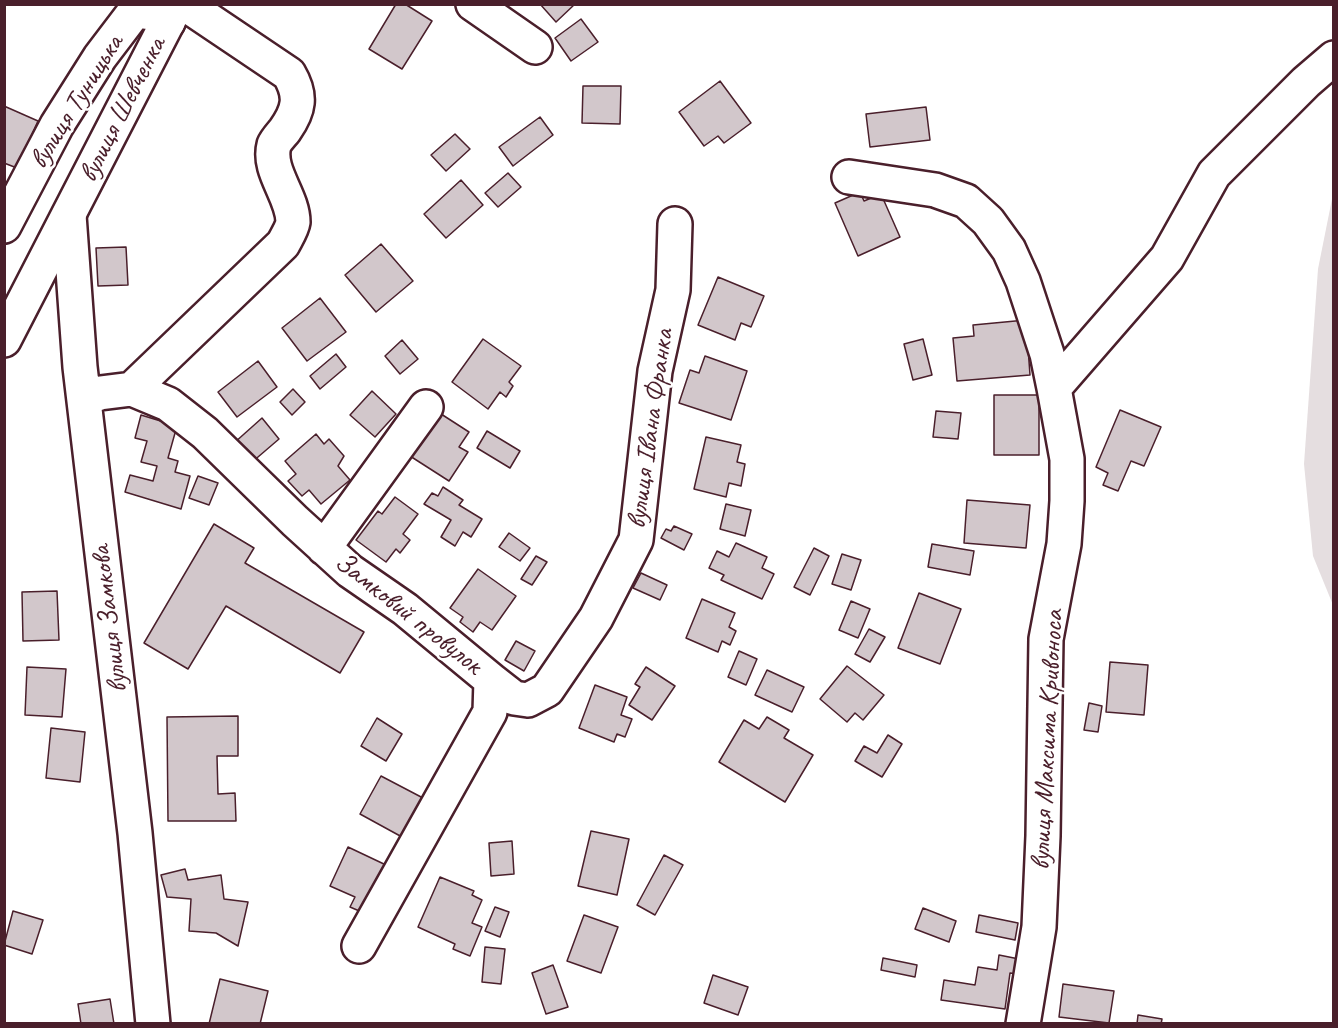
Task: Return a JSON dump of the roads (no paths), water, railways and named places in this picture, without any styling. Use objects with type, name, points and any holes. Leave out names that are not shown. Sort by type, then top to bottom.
[{"type":"street","points":[[473,4],[535,47]]},
{"type":"street","points":[[132,389],[283,244],[293,224],[288,200],[274,165],[274,145],[293,119],[298,101],[294,82],[289,74],[177,10]]},
{"type":"street","name":"вулиця Шевченка","points":[[4,340],[177,10]]},
{"type":"street","name":"вулиця Туницька","points":[[4,226],[57,125],[100,57],[135,11],[152,13],[177,10]]},
{"type":"street","points":[[1054,388],[1167,258],[1214,174],[1306,82],[1334,58]]},
{"type":"street","name":"вулиця Максима Кривоноса","points":[[849,177],[935,190],[966,201],[988,221],[1009,250],[1023,281],[1047,354],[1054,388],[1067,459],[1067,501],[1064,544],[1046,639],[1039,927],[1023,1023]]},
{"type":"street","name":"вулиця Замкова","points":[[69,215],[80,366],[135,832],[153,1023]]},
{"type":"street","name":"вулиця Івана Франка","points":[[492,680],[514,698],[528,700],[547,690],[596,618],[636,540],[655,371],[673,290],[675,224]]},
{"type":"street","name":"Замковий провулок","points":[[85,398],[100,393],[132,389],[168,404],[205,433],[350,571],[405,609],[492,680],[490,712],[359,946]]},
{"type":"street","points":[[324,548],[426,407]]}]
